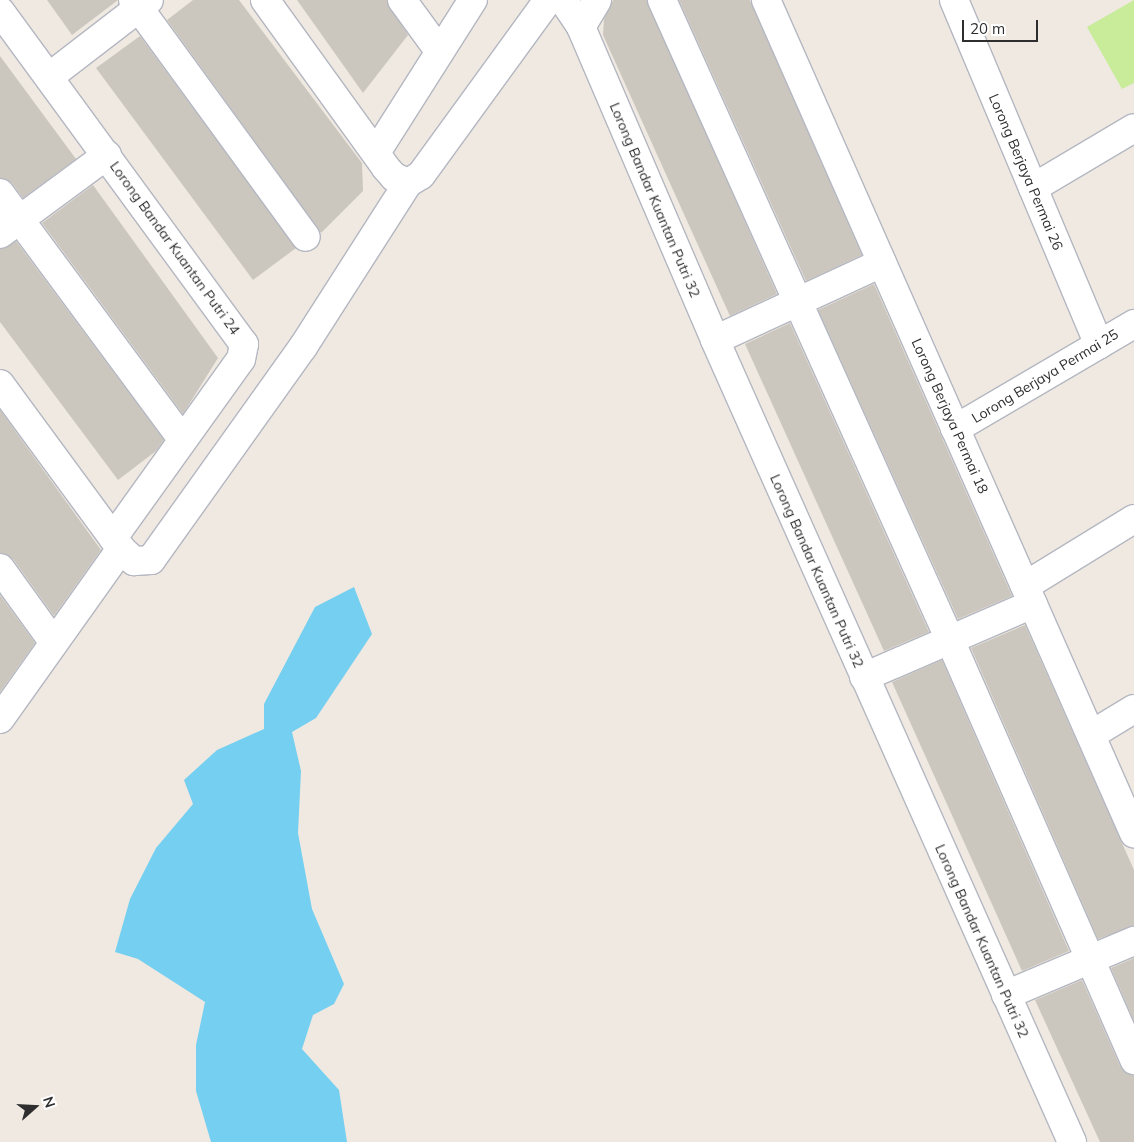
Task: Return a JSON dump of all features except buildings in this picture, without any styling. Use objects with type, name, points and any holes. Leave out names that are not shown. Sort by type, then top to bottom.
[{"type":"street","points":[[265,0],[381,160],[401,182],[408,183]]},
{"type":"street","points":[[402,0],[440,52]]},
{"type":"street","points":[[381,160],[440,52],[473,0]]},
{"type":"street","points":[[0,384],[117,544],[134,561],[142,562],[157,555],[303,347],[408,183],[421,175],[548,0]]},
{"type":"street","name":"Lorong Bandar Kuantan Putri 32","points":[[563,0],[581,27],[715,340],[1072,1142]]},
{"type":"street","points":[[581,27],[598,0]]},
{"type":"street","points":[[662,0],[950,640],[1088,960],[1134,1060]]},
{"type":"street","name":"Lorong Berjaya Permai 18","points":[[766,0],[1134,833]]},
{"type":"street","name":"Lorong Berjaya Permai 26","points":[[954,0],[1099,345]]},
{"type":"street","points":[[49,77],[140,3],[306,237]]},
{"type":"street","name":"Lorong Bandar Kuantan Putri 24","points":[[0,10],[244,344],[241,360],[183,440],[54,643],[0,719]]},
{"type":"street","points":[[1033,188],[1134,128]]},
{"type":"street","points":[[10,227],[107,155]]},
{"type":"street","points":[[0,193],[10,227],[183,440]]},
{"type":"street","points":[[715,340],[882,263]]},
{"type":"street","name":"Lorong Berjaya Permai 25","points":[[955,429],[1134,324]]},
{"type":"street","points":[[864,677],[950,640],[1029,595],[1134,519]]},
{"type":"street","points":[[0,568],[54,643]]},
{"type":"street","points":[[1091,735],[1134,709]]},
{"type":"street","points":[[1006,996],[1134,940]]},
{"type":"green space","points":[[1134,0],[1134,83],[1122,89],[1087,27]]},
{"type":"water","points":[[354,587],[372,634],[316,718],[292,732],[301,771],[298,833],[312,909],[344,984],[334,1004],[313,1015],[302,1049],[339,1090],[347,1142],[211,1142],[196,1091],[196,1045],[205,1002],[138,959],[115,952],[130,899],[156,848],[193,804],[184,780],[217,750],[264,729],[264,704],[315,607]]}]
